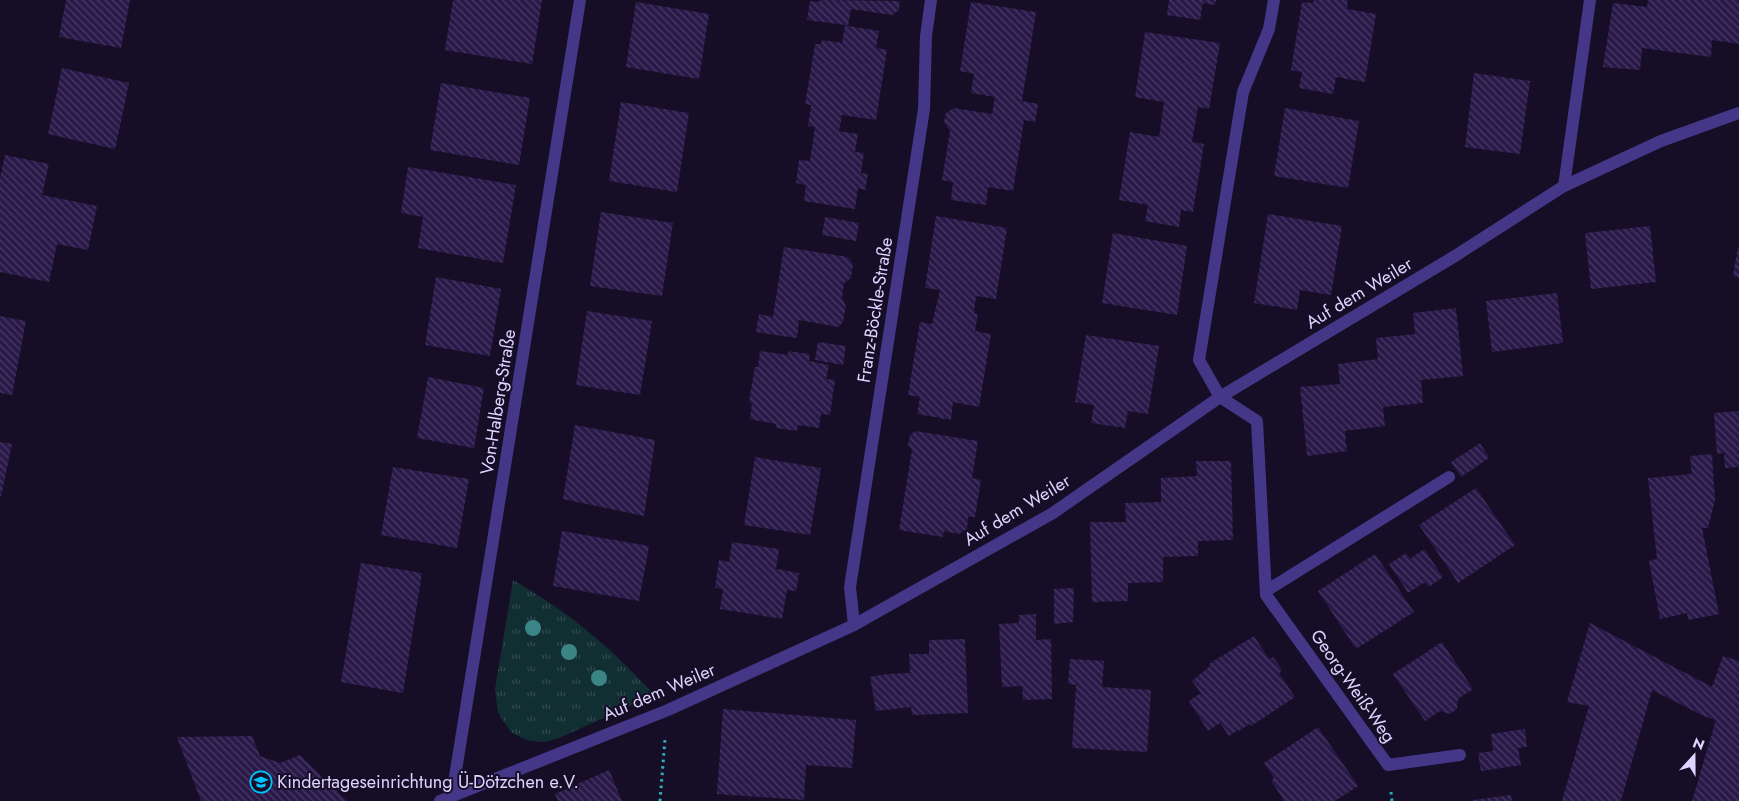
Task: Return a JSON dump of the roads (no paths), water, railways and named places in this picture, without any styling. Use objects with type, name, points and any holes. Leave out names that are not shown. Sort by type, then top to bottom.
[{"type":"street","name":"Von-Halberg-Straße","points":[[452,795],[580,0]]},
{"type":"street","name":"Franz-Böckle-Straße","points":[[854,625],[850,587],[924,109],[926,36],[931,0]]},
{"type":"street","points":[[1220,397],[1199,360],[1242,92],[1269,29],[1274,0]]},
{"type":"street","points":[[1564,186],[1590,0]]},
{"type":"street","name":"Auf dem Weiler","points":[[452,795],[668,710],[854,625],[1053,513],[1220,397],[1454,256],[1564,186],[1661,141],[1739,113]]},
{"type":"street","name":"Georg-Weiß-Weg","points":[[1220,397],[1257,421],[1266,595],[1388,765],[1460,756]]},
{"type":"street","points":[[1266,590],[1449,477]]},
{"type":"street","points":[[440,801],[452,795]]},
{"type":"place","name":"Kindertageseinrichtung Ü-Dötzchen e.V.","points":[[261,782]]}]
